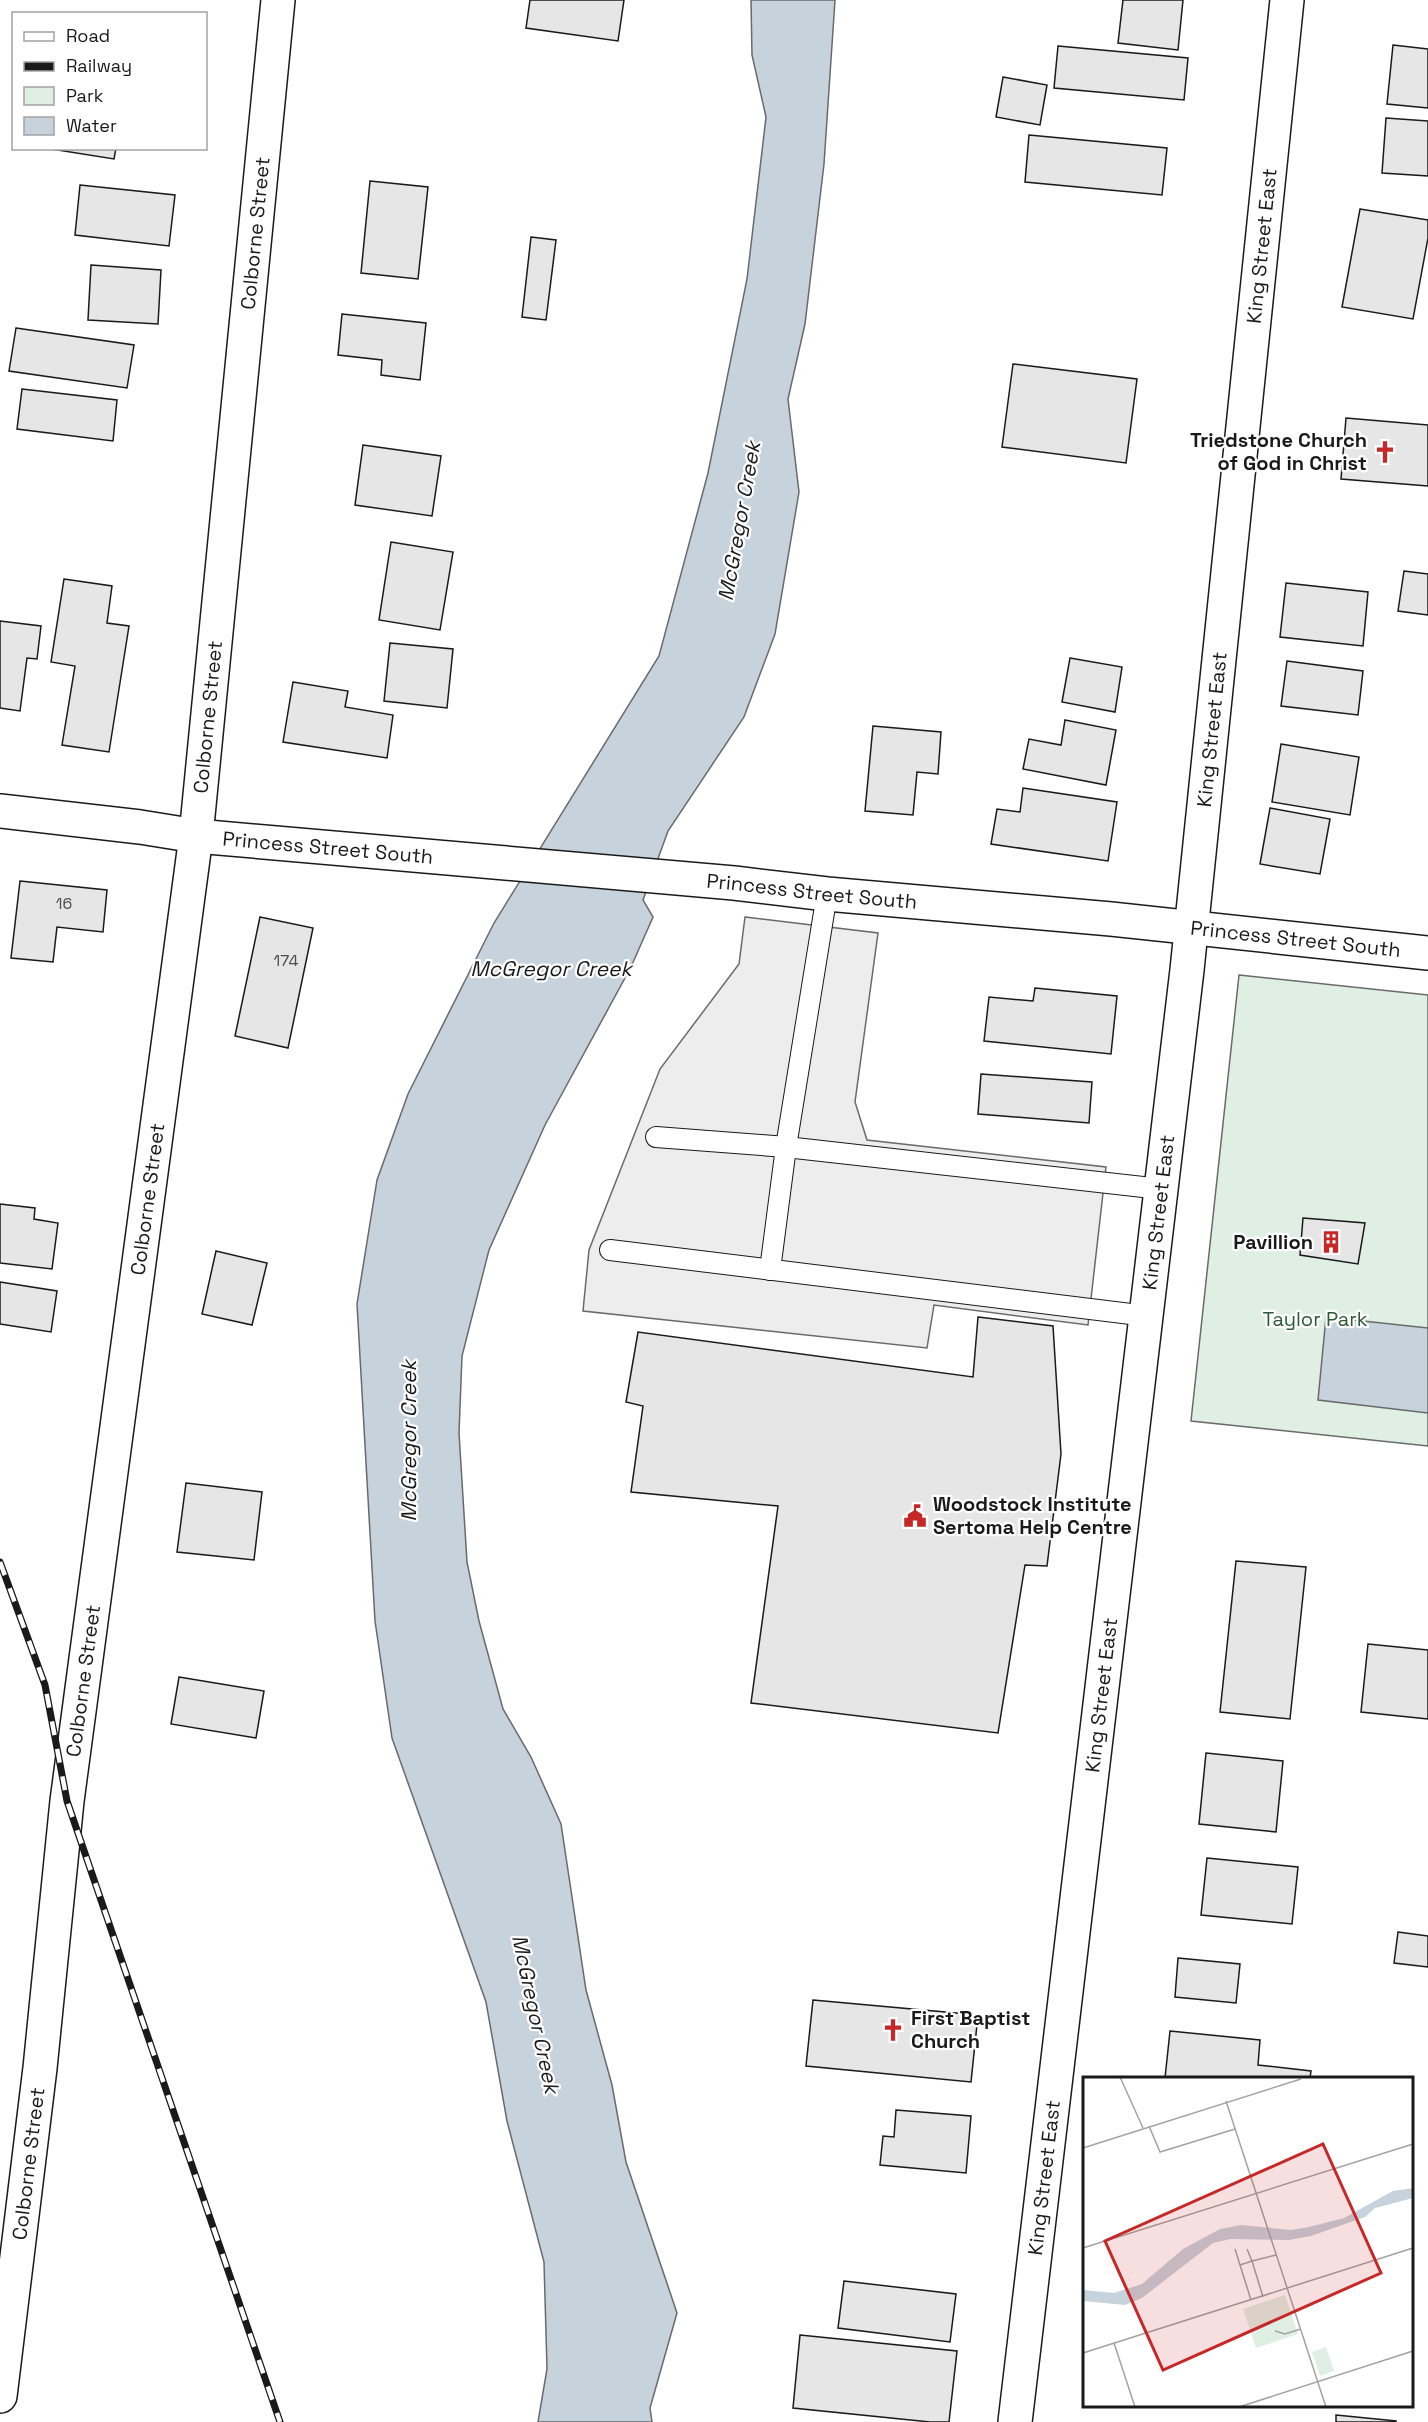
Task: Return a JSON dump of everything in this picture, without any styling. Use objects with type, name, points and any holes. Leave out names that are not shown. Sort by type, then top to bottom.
[{"type":"street","name":"Colborne Street","points":[[0,2396],[40,2068],[67,1801],[196,836],[278,0]]},
{"type":"street","name":"King Street East","points":[[1015,2422],[1192,928],[1287,0]]},
{"type":"street","name":"Princess Street South","points":[[0,811],[140,827],[196,836],[502,861],[1428,952]]},
{"type":"lane","points":[[770,1270],[786,1147],[827,894]]},
{"type":"lane","points":[[656,1137],[786,1147],[1161,1189]]},
{"type":"lane","points":[[610,1250],[1147,1316]]},
{"type":"green space","name":"Taylor Park","points":[[1239,975],[1428,995],[1428,1446],[1191,1421]]},
{"type":"shaded area","points":[[745,917],[878,933],[855,1102],[867,1140],[1106,1167],[1088,1325],[934,1305],[927,1348],[583,1311],[589,1250],[660,1069],[739,964]]},
{"type":"water","name":"McGregor Creek","points":[[751,0],[835,0],[824,164],[805,324],[788,399],[799,492],[775,634],[744,717],[668,831],[643,900],[653,917],[631,967],[545,1125],[489,1250],[462,1356],[459,1433],[467,1562],[479,1621],[503,1709],[531,1757],[561,1824],[586,1990],[612,2085],[626,2162],[677,2313],[650,2408],[652,2422],[538,2422],[547,2369],[544,2262],[507,2121],[486,2002],[392,1738],[375,1621],[357,1304],[377,1180],[408,1094],[494,923],[659,656],[708,473],[747,279],[766,117],[752,55]]},
{"type":"water","points":[[1326,1317],[1428,1328],[1428,1413],[1318,1400]]},
{"type":"building","points":[[530,0],[624,0],[618,41],[526,28]]},
{"type":"building","points":[[1123,0],[1183,0],[1178,50],[1118,43]]},
{"type":"building","points":[[1393,45],[1428,49],[1428,108],[1387,104]]},
{"type":"building","points":[[1058,46],[1188,58],[1184,100],[1054,88]]},
{"type":"building","points":[[1003,77],[1047,85],[1040,125],[996,117]]},
{"type":"building","points":[[1386,118],[1428,121],[1428,176],[1382,173]]},
{"type":"building","points":[[1029,135],[1167,148],[1162,195],[1025,182]]},
{"type":"building","points":[[58,150],[116,150],[114,159]]},
{"type":"building","points":[[370,181],[428,187],[418,279],[361,273]]},
{"type":"building","points":[[80,185],[175,195],[169,246],[75,235]]},
{"type":"building","points":[[1360,209],[1428,220],[1428,238],[1413,319],[1342,307]]},
{"type":"building","points":[[531,237],[556,240],[546,320],[522,317]]},
{"type":"building","points":[[91,265],[161,270],[158,324],[88,320]]},
{"type":"building","points":[[342,314],[426,323],[420,380],[381,375],[382,360],[338,355]]},
{"type":"building","points":[[16,328],[134,345],[127,388],[9,371]]},
{"type":"building","points":[[1013,364],[1137,379],[1126,463],[1002,447]]},
{"type":"building","points":[[22,389],[117,400],[113,441],[17,429]]},
{"type":"building","name":"Triedstone Church of God in Christ","points":[[1346,418],[1428,425],[1428,486],[1341,479]]},
{"type":"building","points":[[363,445],[441,456],[432,516],[355,505]]},
{"type":"building","points":[[391,542],[453,552],[440,630],[379,620]]},
{"type":"building","points":[[1404,571],[1428,574],[1428,615],[1398,611]]},
{"type":"building","points":[[64,579],[112,586],[107,623],[129,626],[109,752],[62,745],[75,666],[51,662]]},
{"type":"building","points":[[1286,583],[1368,592],[1363,646],[1280,637]]},
{"type":"building","points":[[0,621],[41,626],[37,659],[27,658],[20,711],[0,708]]},
{"type":"building","points":[[390,643],[453,649],[447,708],[384,701]]},
{"type":"building","points":[[1070,658],[1122,667],[1115,712],[1062,702]]},
{"type":"building","points":[[1287,661],[1363,671],[1358,715],[1281,706]]},
{"type":"building","points":[[293,682],[348,691],[345,707],[393,715],[387,758],[283,742]]},
{"type":"building","points":[[1065,720],[1116,730],[1106,785],[1023,769],[1029,739],[1061,745]]},
{"type":"building","points":[[873,726],[941,732],[938,774],[917,772],[913,815],[865,811]]},
{"type":"building","points":[[1281,744],[1359,757],[1350,815],[1272,802]]},
{"type":"building","points":[[1023,788],[1117,802],[1108,861],[991,844],[997,809],[1020,812]]},
{"type":"building","points":[[1270,808],[1330,819],[1320,874],[1260,864]]},
{"type":"building","points":[[20,881],[107,890],[103,932],[57,927],[53,962],[11,958]]},
{"type":"building","points":[[260,917],[313,928],[288,1048],[235,1036]]},
{"type":"building","points":[[1035,988],[1117,996],[1111,1054],[984,1041],[989,997],[1033,1001]]},
{"type":"building","points":[[981,1074],[1092,1082],[1089,1123],[978,1114]]},
{"type":"building","points":[[0,1204],[35,1208],[34,1219],[58,1223],[52,1269],[0,1263]]},
{"type":"building","name":"Pavillion","points":[[1303,1218],[1365,1223],[1358,1264],[1300,1255]]},
{"type":"building","points":[[216,1251],[267,1263],[252,1325],[202,1314]]},
{"type":"building","points":[[0,1282],[57,1291],[51,1332],[0,1324]]},
{"type":"building","name":"Woodstock Institute Sertoma Help Centre","points":[[978,1317],[1053,1326],[1061,1454],[1047,1566],[1025,1565],[998,1733],[751,1703],[778,1506],[631,1492],[643,1406],[626,1402],[638,1332],[973,1377]]},
{"type":"building","points":[[186,1483],[262,1492],[254,1560],[177,1552]]},
{"type":"building","points":[[1236,1561],[1306,1567],[1290,1719],[1220,1712]]},
{"type":"building","points":[[1368,1644],[1428,1650],[1428,1719],[1361,1712]]},
{"type":"building","points":[[179,1677],[264,1691],[256,1738],[171,1724]]},
{"type":"building","points":[[1206,1753],[1283,1761],[1276,1832],[1199,1824]]},
{"type":"building","points":[[1207,1858],[1298,1867],[1292,1924],[1201,1915]]},
{"type":"building","points":[[1398,1932],[1428,1936],[1428,1967],[1394,1963]]},
{"type":"building","points":[[1178,1958],[1240,1964],[1236,2003],[1175,1997]]},
{"type":"building","name":"First Baptist Church","points":[[813,2000],[978,2015],[971,2082],[806,2066]]},
{"type":"building","points":[[1170,2031],[1260,2040],[1258,2065],[1311,2071],[1310,2077],[1165,2077]]},
{"type":"building","points":[[896,2110],[971,2116],[966,2173],[880,2165],[883,2136],[894,2137]]},
{"type":"building","points":[[844,2281],[956,2294],[950,2342],[838,2328]]},
{"type":"building","points":[[800,2335],[957,2351],[949,2422],[793,2408]]},
{"type":"building","points":[[1336,2415],[1396,2421],[1396,2422],[1336,2422]]},
{"type":"railway","points":[[0,1562],[45,1685],[67,1801],[280,2422]]},
{"type":"place","name":"Triedstone Church of God in Christ","points":[[1385,452]]},
{"type":"place","name":"Pavillion","points":[[1331,1242]]},
{"type":"place","name":"Woodstock Institute Sertoma Help Centre","points":[[915,1516]]},
{"type":"place","name":"First Baptist Church","points":[[893,2030]]}]
